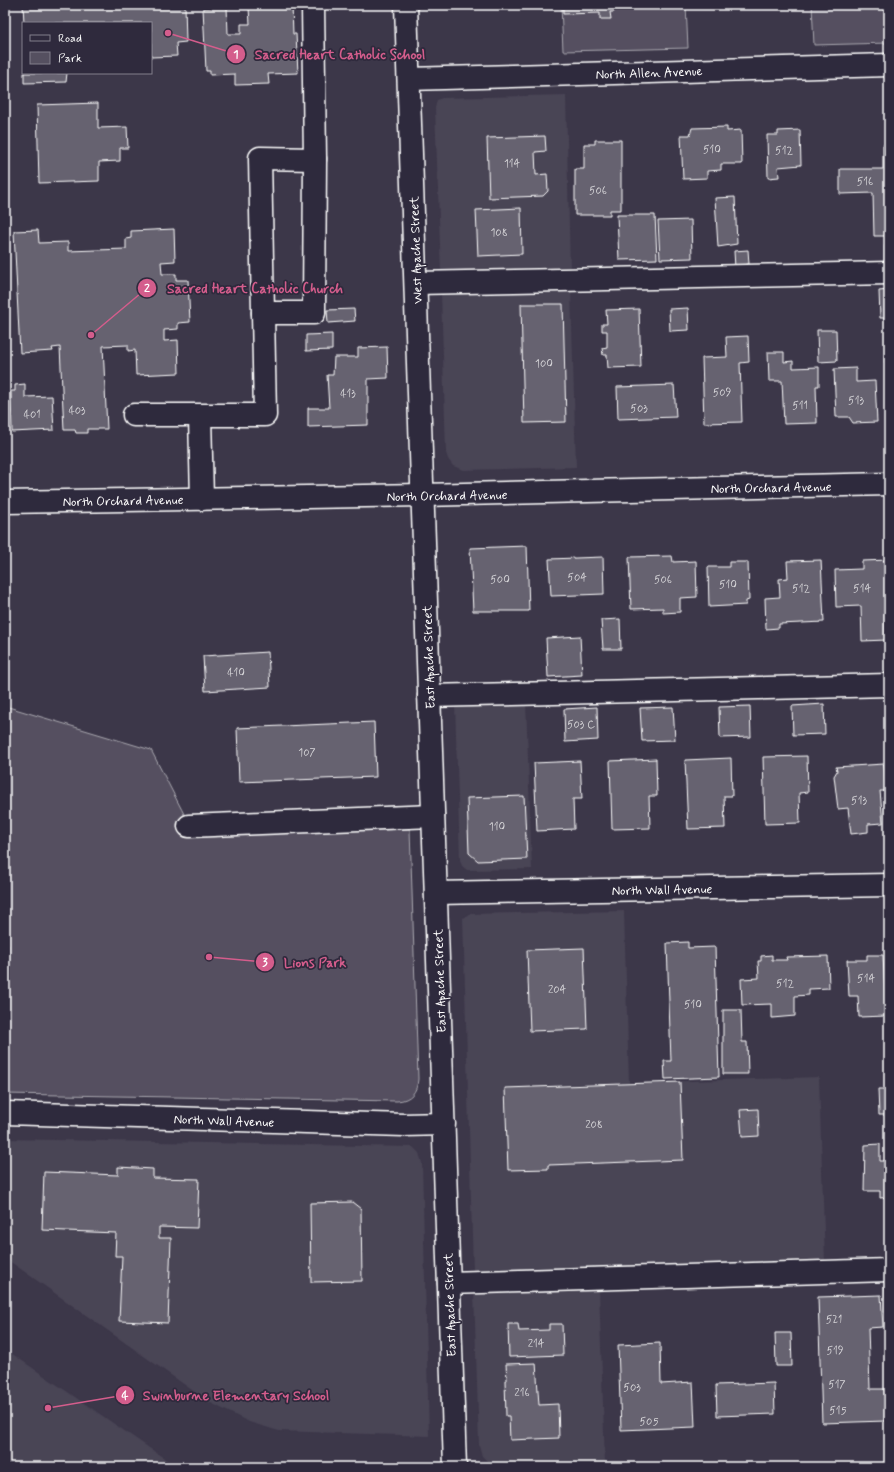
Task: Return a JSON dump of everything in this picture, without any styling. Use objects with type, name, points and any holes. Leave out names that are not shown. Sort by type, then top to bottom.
[{"type":"street","points":[[263,313],[314,313],[315,159],[313,5]]},
{"type":"street","name":"West Apache Street","points":[[406,5],[423,495]]},
{"type":"street","name":"North Allen Avenue","points":[[409,79],[889,65]]},
{"type":"street","points":[[134,415],[265,415],[260,158],[315,159]]},
{"type":"street","points":[[416,282],[889,273]]},
{"type":"street","points":[[200,416],[202,499]]},
{"type":"street","name":"North Orchard Avenue","points":[[5,502],[423,495],[889,484]]},
{"type":"street","name":"East Apache Street","points":[[423,495],[455,1467]]},
{"type":"street","points":[[429,696],[889,685]]},
{"type":"street","points":[[188,826],[433,816]]},
{"type":"street","name":"North Wall Avenue","points":[[436,893],[889,885]]},
{"type":"street","name":"North Wall Avenue","points":[[5,1113],[396,1125],[444,1124]]},
{"type":"street","points":[[449,1283],[889,1270]]},
{"type":"shaded area","points":[[566,95],[570,270],[441,273],[435,108],[437,100],[442,98]]},
{"type":"shaded area","points":[[571,289],[576,467],[464,470],[453,466],[446,453],[441,293]]},
{"type":"shaded area","points":[[526,702],[532,869],[467,870],[462,866],[460,860],[455,704]]},
{"type":"shaded area","points":[[624,911],[629,1083],[819,1077],[825,1262],[473,1271],[463,918],[469,914]]},
{"type":"shaded area","points":[[5,1139],[413,1147],[419,1153],[422,1163],[429,1436],[279,1431],[249,1422],[209,1402],[5,1258]]},
{"type":"shaded area","points":[[599,1288],[605,1463],[489,1463],[482,1456],[479,1445],[474,1292]]},
{"type":"shaded area","points":[[5,1349],[177,1467],[5,1467]]},
{"type":"green space","points":[[561,5],[686,5],[688,48],[563,51]]},
{"type":"green space","points":[[812,5],[889,5],[889,43],[814,45]]},
{"type":"green space","points":[[5,706],[151,750],[184,814],[185,835],[410,829],[418,1079],[415,1091],[410,1097],[397,1101],[5,1094]]},
{"type":"building","points":[[23,5],[185,5],[186,42],[176,43],[177,56],[152,57],[152,22],[24,22]]},
{"type":"building","points":[[563,5],[614,5],[614,12],[610,12],[611,19],[600,19],[600,13],[563,14]]},
{"type":"building","points":[[292,6],[293,34],[296,34],[298,73],[268,74],[269,84],[235,85],[235,74],[210,75],[210,71],[206,71],[203,8],[227,7],[228,34],[241,34],[241,24],[250,24],[249,8]]},
{"type":"building","points":[[24,74],[67,74],[66,82],[24,83]]},
{"type":"building","points":[[98,103],[98,128],[127,127],[128,148],[120,148],[120,161],[99,162],[99,181],[39,183],[37,105]]},
{"type":"building","points":[[727,127],[727,131],[741,130],[742,164],[721,164],[721,170],[707,171],[707,178],[683,179],[681,135],[690,135],[692,128]]},
{"type":"building","points":[[800,130],[801,165],[778,167],[779,177],[768,178],[767,135],[778,135],[778,131]]},
{"type":"building","points":[[545,136],[546,151],[535,152],[536,175],[547,174],[548,191],[543,196],[489,198],[487,138]]},
{"type":"building","points":[[595,140],[621,140],[621,210],[610,210],[610,215],[575,215],[575,169],[584,169],[584,144],[595,144]]},
{"type":"building","points":[[889,144],[889,236],[874,236],[873,193],[840,194],[840,169],[883,169],[883,145]]},
{"type":"building","points":[[735,197],[737,244],[718,247],[715,198]]},
{"type":"building","points":[[521,208],[522,254],[478,256],[476,210]]},
{"type":"building","points":[[617,215],[655,215],[657,259],[619,260]]},
{"type":"building","points":[[691,220],[692,258],[660,259],[658,221]]},
{"type":"building","points":[[174,229],[175,261],[161,262],[162,274],[176,274],[176,280],[188,280],[190,322],[178,323],[178,329],[164,330],[164,341],[178,340],[179,373],[136,375],[135,350],[128,351],[128,345],[103,346],[107,429],[87,429],[87,433],[76,433],[75,430],[64,430],[60,347],[52,348],[53,351],[20,353],[14,231],[38,230],[39,243],[68,242],[68,251],[126,249],[126,239],[131,238],[131,231]]},
{"type":"building","points":[[885,246],[889,246],[889,263],[885,263]]},
{"type":"building","points":[[748,250],[749,264],[742,265],[742,268],[735,268],[734,251]]},
{"type":"building","points":[[889,290],[889,318],[880,318],[879,291]]},
{"type":"building","points":[[521,304],[563,304],[566,422],[524,423]]},
{"type":"building","points":[[688,308],[689,330],[670,331],[669,309]]},
{"type":"building","points":[[354,309],[355,321],[328,323],[327,310]]},
{"type":"building","points":[[639,309],[641,367],[608,368],[607,355],[603,355],[602,348],[607,347],[607,331],[602,331],[602,324],[607,324],[606,310]]},
{"type":"building","points":[[817,330],[836,330],[837,361],[818,362]]},
{"type":"building","points":[[332,334],[332,350],[306,351],[306,335]]},
{"type":"building","points":[[748,336],[749,362],[740,363],[742,422],[704,423],[702,358],[727,357],[726,337]]},
{"type":"building","points":[[387,347],[388,378],[368,379],[368,425],[308,427],[308,408],[329,408],[327,375],[333,375],[334,357],[358,357],[358,348]]},
{"type":"building","points":[[768,352],[784,352],[784,362],[793,361],[793,368],[819,367],[819,386],[816,386],[817,423],[784,424],[782,381],[769,381]]},
{"type":"building","points":[[885,356],[889,356],[889,362],[885,363]]},
{"type":"building","points":[[856,368],[856,382],[875,381],[877,422],[853,423],[849,417],[836,417],[834,369]]},
{"type":"building","points":[[25,384],[25,397],[52,396],[54,430],[12,432],[11,391],[15,391],[15,385]]},
{"type":"building","points":[[674,385],[676,417],[618,419],[617,387]]},
{"type":"building","points":[[527,546],[529,611],[473,611],[470,548]]},
{"type":"building","points":[[672,556],[673,562],[696,561],[697,597],[680,598],[680,612],[663,613],[663,608],[631,609],[629,557]]},
{"type":"building","points":[[603,557],[604,594],[551,596],[549,559]]},
{"type":"building","points":[[821,560],[824,622],[779,624],[779,628],[766,629],[765,598],[780,597],[779,579],[788,578],[787,561]]},
{"type":"building","points":[[889,560],[889,606],[885,606],[886,640],[862,641],[861,606],[836,607],[835,570],[862,569],[862,561]]},
{"type":"building","points":[[729,562],[748,562],[749,600],[746,601],[746,605],[709,607],[708,567],[729,567]]},
{"type":"building","points":[[620,619],[621,649],[603,649],[601,620]]},
{"type":"building","points":[[580,636],[582,675],[548,677],[546,638]]},
{"type":"building","points":[[268,652],[270,687],[205,691],[203,656]]},
{"type":"building","points":[[824,704],[825,734],[793,735],[792,706]]},
{"type":"building","points":[[750,706],[751,737],[720,738],[719,707]]},
{"type":"building","points":[[597,707],[598,740],[565,742],[564,709]]},
{"type":"building","points":[[673,707],[675,740],[642,741],[640,708]]},
{"type":"building","points":[[374,722],[376,777],[239,782],[237,728]]},
{"type":"building","points":[[807,756],[808,792],[799,793],[800,823],[765,824],[763,757]]},
{"type":"building","points":[[731,758],[732,796],[724,796],[725,828],[688,829],[685,760]]},
{"type":"building","points":[[656,759],[657,796],[649,796],[650,828],[612,829],[610,761]]},
{"type":"building","points":[[580,761],[582,799],[573,799],[574,829],[537,831],[534,763]]},
{"type":"building","points":[[884,764],[886,791],[880,791],[883,823],[868,824],[868,832],[851,834],[848,808],[838,809],[834,776],[837,771],[836,767]]},
{"type":"building","points":[[524,796],[527,859],[478,861],[469,853],[467,798]]},
{"type":"building","points":[[688,942],[688,948],[715,947],[719,1077],[665,1079],[664,1061],[671,1061],[667,943]]},
{"type":"building","points":[[5,945],[8,945],[6,1044],[5,1044]]},
{"type":"building","points":[[584,948],[587,1029],[530,1031],[527,950]]},
{"type":"building","points":[[772,955],[772,960],[787,960],[786,957],[828,956],[829,988],[809,989],[809,995],[795,996],[795,1016],[772,1018],[772,1004],[742,1005],[741,979],[759,978],[758,961],[761,961],[761,956]]},
{"type":"building","points":[[867,955],[883,955],[886,1016],[859,1017],[858,996],[849,996],[847,960],[867,960]]},
{"type":"building","points":[[723,1010],[741,1010],[742,1042],[747,1042],[748,1074],[723,1074]]},
{"type":"building","points":[[680,1082],[683,1160],[548,1165],[548,1169],[508,1170],[505,1088]]},
{"type":"building","points":[[878,1089],[889,1089],[889,1115],[879,1115]]},
{"type":"building","points":[[758,1109],[759,1136],[742,1137],[740,1110]]},
{"type":"building","points":[[885,1136],[889,1136],[889,1197],[880,1198],[880,1191],[864,1191],[865,1145],[880,1144],[880,1161],[886,1161]]},
{"type":"building","points":[[118,1167],[153,1169],[153,1178],[199,1179],[197,1228],[159,1227],[159,1238],[171,1238],[168,1323],[119,1321],[122,1256],[115,1256],[116,1233],[42,1230],[44,1172],[118,1175]]},
{"type":"building","points":[[352,1202],[361,1209],[362,1281],[311,1282],[310,1203]]},
{"type":"building","points":[[885,1284],[889,1284],[889,1298],[886,1298]]},
{"type":"building","points":[[881,1295],[883,1327],[868,1328],[870,1389],[885,1389],[886,1421],[822,1423],[818,1297]]},
{"type":"building","points":[[508,1324],[518,1324],[519,1331],[549,1330],[549,1324],[562,1324],[563,1355],[509,1357]]},
{"type":"building","points":[[775,1333],[791,1333],[792,1366],[776,1366]]},
{"type":"building","points":[[660,1343],[661,1384],[693,1382],[695,1427],[621,1430],[618,1345]]},
{"type":"building","points":[[536,1363],[539,1405],[558,1404],[559,1438],[510,1440],[509,1416],[506,1416],[506,1364]]},
{"type":"building","points":[[774,1383],[775,1414],[717,1416],[716,1385]]},
{"type":"place","name":"Sacred Heart Catholic School","points":[[168,33]]},
{"type":"place","name":"Sacred Heart Catholic Church","points":[[91,335]]},
{"type":"place","name":"Lions Park","points":[[209,957]]},
{"type":"place","name":"Swinburne Elementary School","points":[[48,1408]]}]
